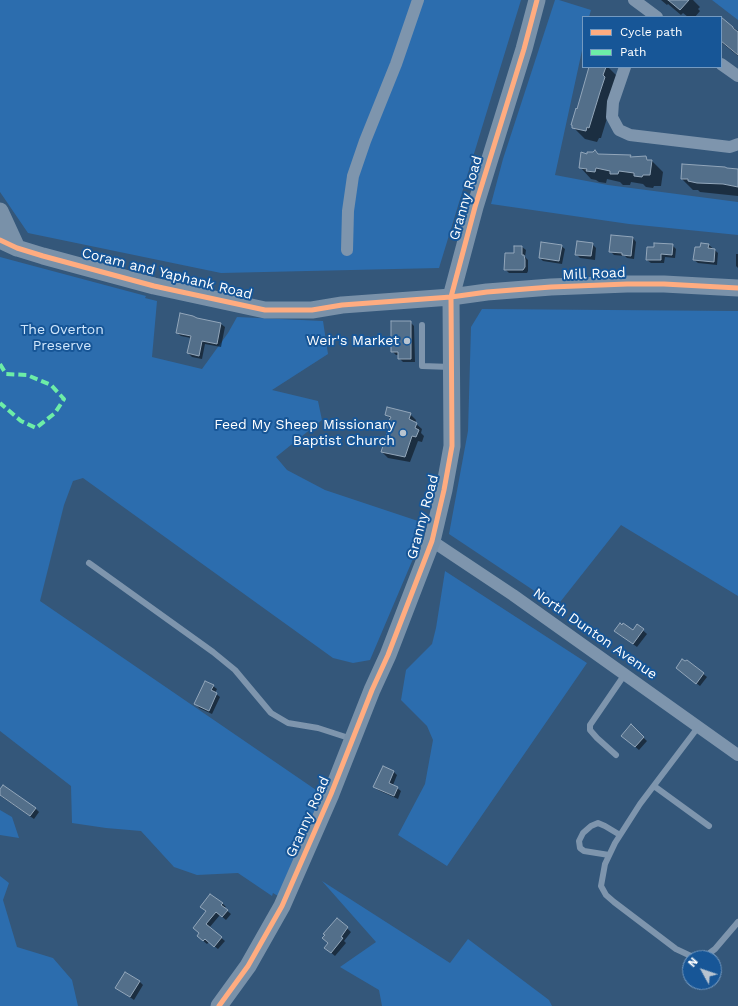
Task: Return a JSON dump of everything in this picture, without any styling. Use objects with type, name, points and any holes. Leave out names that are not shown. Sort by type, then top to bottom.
[{"type":"street","points":[[347,250],[348,211],[353,176],[365,141],[396,64],[418,0]]},
{"type":"street","name":"Granny Road","points":[[219,1006],[248,966],[282,906],[332,794],[432,541],[444,490],[452,446],[451,297],[475,207],[524,49],[537,0]]},
{"type":"street","points":[[634,0],[656,16]]},
{"type":"street","points":[[722,65],[738,76]]},
{"type":"street","points":[[625,68],[613,102],[612,118],[619,130],[630,135],[730,147],[738,144]]},
{"type":"street","points":[[0,211],[17,248]]},
{"type":"street","name":"Coram and Yaphank Road","points":[[0,240],[17,248],[160,287],[265,310],[312,310],[342,305],[451,297]]},
{"type":"street","name":"Mill Road","points":[[451,297],[487,292],[627,284],[664,284],[738,288]]},
{"type":"street","name":"North Dunton Avenue","points":[[432,541],[513,595],[738,754]]},
{"type":"lane","points":[[422,325],[422,366],[451,367]]},
{"type":"lane","points":[[89,563],[214,652],[235,670],[271,713],[288,723],[318,728],[353,740]]},
{"type":"lane","points":[[616,755],[596,738],[590,730],[590,726],[625,674]]},
{"type":"lane","points":[[699,726],[654,786],[620,835],[605,864],[601,886],[606,895],[676,949],[693,957],[702,958],[707,956],[738,922]]},
{"type":"lane","points":[[654,786],[709,826]]},
{"type":"lane","points":[[609,855],[584,851],[580,848],[579,841],[583,833],[591,826],[598,823],[620,835]]},
{"type":"green space","points":[[0,0],[521,0],[439,268],[221,273],[28,233],[0,192]]},
{"type":"green space","points":[[555,0],[591,10],[589,16],[582,16],[582,51],[555,175],[608,185],[738,202],[738,235],[629,224],[491,204],[503,159]]},
{"type":"green space","points":[[712,0],[738,0],[738,20]]},
{"type":"green space","name":"The Overton Preserve","points":[[0,257],[146,296],[145,298],[157,301],[152,357],[202,369],[228,333],[237,317],[323,321],[328,354],[272,390],[318,401],[322,420],[276,457],[287,470],[325,490],[418,521],[421,540],[370,660],[353,663],[333,658],[83,478],[73,481],[64,505],[40,601],[319,792],[317,797],[322,801],[278,896],[273,893],[272,896],[238,873],[197,875],[174,867],[141,831],[72,823],[71,786],[0,731]]},
{"type":"green space","points":[[482,309],[738,311],[738,596],[621,525],[557,606],[449,534],[468,431],[471,327]]},
{"type":"green space","points":[[445,571],[587,663],[447,866],[398,835],[425,784],[433,740],[427,726],[401,700],[406,670],[432,644]]},
{"type":"green space","points":[[0,810],[12,817],[19,838],[0,835]]},
{"type":"green space","points":[[0,876],[9,883],[3,900],[17,947],[53,958],[72,980],[78,1006],[0,1006]]},
{"type":"green space","points":[[322,881],[450,963],[468,939],[549,1000],[552,1006],[382,1006],[379,990],[340,967],[376,942]]},
{"type":"building","points":[[668,0],[689,0],[680,10]]},
{"type":"building","points":[[722,18],[738,32],[738,55],[722,42]]},
{"type":"building","points":[[589,68],[606,68],[603,75],[605,77],[589,128],[587,127],[586,131],[572,128],[571,125],[576,108],[577,109]]},
{"type":"building","points":[[595,150],[598,154],[631,155],[630,157],[646,156],[647,160],[652,160],[650,175],[643,175],[642,177],[634,176],[634,173],[619,171],[618,174],[610,174],[610,171],[596,168],[595,172],[586,171],[587,169],[579,168],[581,152],[587,154],[587,152],[593,152]]},
{"type":"building","points":[[682,164],[738,169],[738,187],[723,184],[697,183],[688,181],[688,179],[681,179]]},
{"type":"building","points":[[611,235],[633,237],[631,256],[622,255],[622,253],[609,252]]},
{"type":"building","points":[[577,241],[593,243],[591,256],[575,255]]},
{"type":"building","points":[[541,242],[562,245],[559,261],[539,258]]},
{"type":"building","points":[[654,243],[673,244],[672,255],[661,254],[661,260],[646,260],[647,247],[654,247]]},
{"type":"building","points":[[701,243],[709,244],[708,248],[715,249],[714,262],[693,260],[695,247],[700,247]]},
{"type":"building","points":[[514,246],[522,246],[522,255],[524,255],[525,267],[523,270],[504,270],[505,253],[514,253]]},
{"type":"building","points":[[180,313],[221,323],[217,344],[202,341],[199,356],[187,353],[191,336],[176,333]]},
{"type":"building","points":[[391,321],[411,321],[411,359],[398,359],[398,352],[391,352]]},
{"type":"building","name":"Feed My Sheep Missionary Baptist Church","points":[[387,407],[411,413],[409,419],[417,423],[415,428],[419,430],[416,437],[412,436],[405,457],[381,452],[388,430],[386,426],[391,417],[385,415]]},
{"type":"building","points":[[620,623],[622,625],[623,623],[633,630],[637,624],[644,629],[633,644],[614,631]]},
{"type":"building","points":[[682,659],[685,661],[687,660],[704,673],[696,684],[676,668]]},
{"type":"building","points":[[205,681],[214,685],[211,690],[217,693],[209,711],[194,704]]},
{"type":"building","points":[[631,724],[644,737],[635,747],[621,736]]},
{"type":"building","points":[[383,766],[394,771],[389,783],[398,787],[394,796],[373,787]]},
{"type":"building","points":[[3,785],[36,808],[30,816],[0,795],[0,789]]},
{"type":"building","points":[[210,894],[223,903],[221,905],[228,910],[222,917],[216,912],[206,924],[222,937],[214,947],[205,939],[203,941],[197,936],[199,933],[193,928],[206,911],[200,907]]},
{"type":"building","points":[[337,918],[348,927],[341,937],[343,938],[331,953],[324,948],[328,943],[322,938],[325,935],[323,934]]},
{"type":"building","points":[[125,972],[140,981],[130,997],[115,988]]},
{"type":"marked path","points":[[0,364],[6,374],[27,375],[51,385],[64,399],[55,413],[36,428],[21,421],[0,403]]},
{"type":"cycle path","points":[[219,1006],[248,966],[282,906],[331,794],[372,690],[388,655],[432,541],[444,490],[452,446],[451,297],[475,207],[524,49],[537,0]]},
{"type":"cycle path","points":[[0,240],[17,248],[43,256],[154,286],[265,310],[312,310],[342,305],[451,297],[487,292],[551,287],[664,284],[738,288]]},
{"type":"place","name":"Weir's Market","points":[[407,341]]},
{"type":"place","name":"Feed My Sheep Missionary Baptist Church","points":[[403,433]]}]
